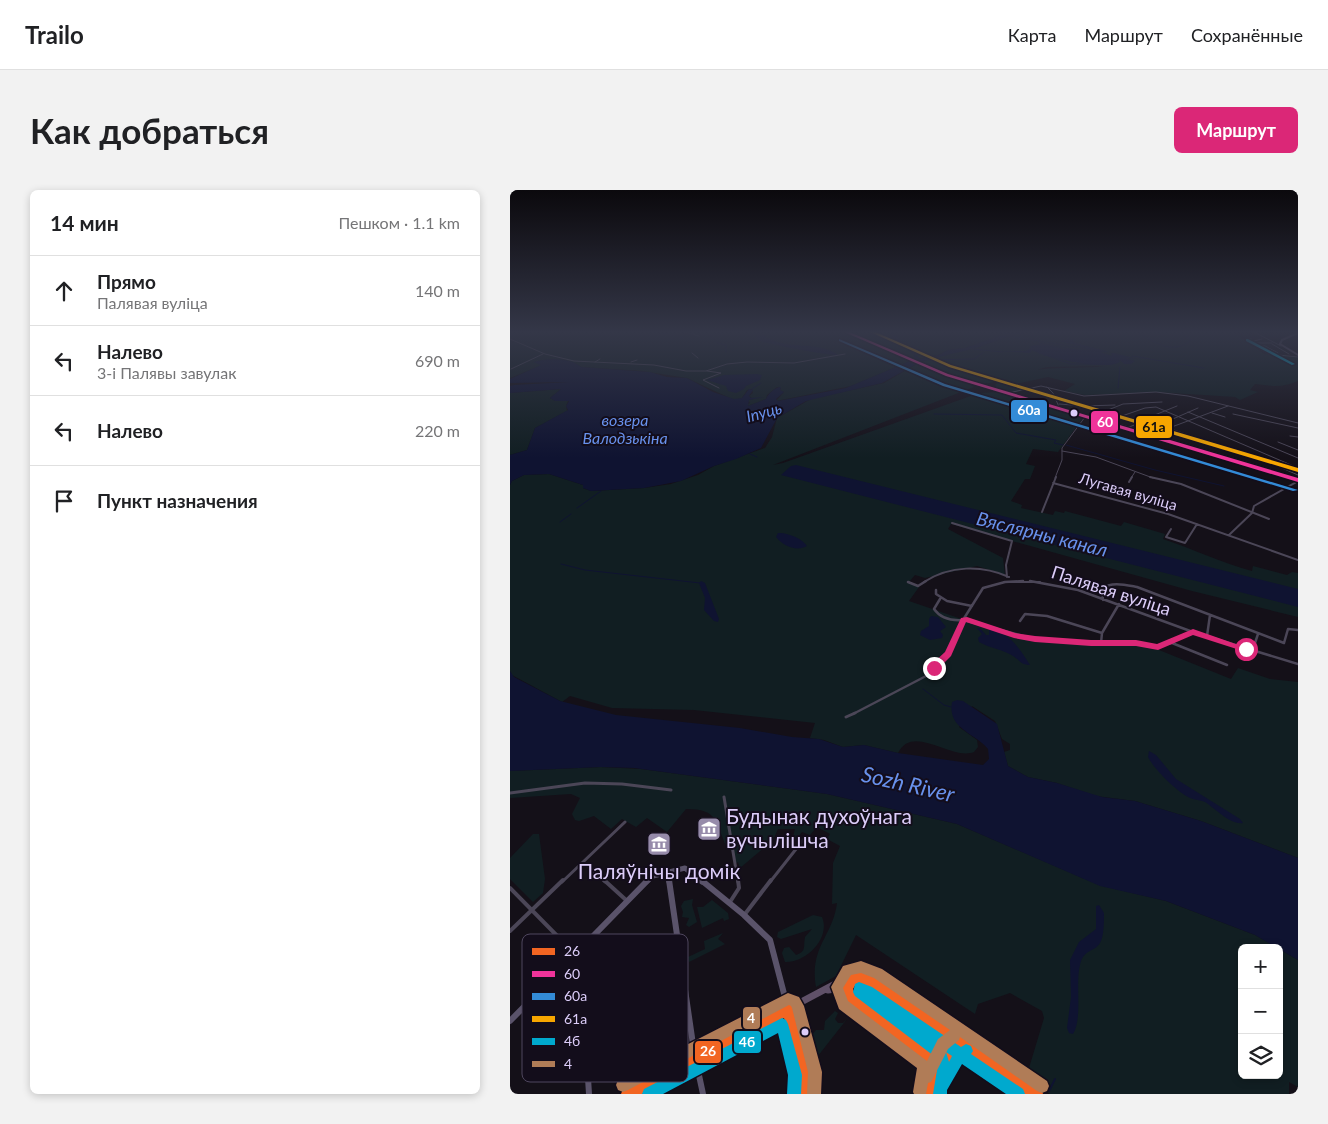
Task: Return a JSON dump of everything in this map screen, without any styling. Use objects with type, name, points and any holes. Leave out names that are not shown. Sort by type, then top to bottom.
[{"type":"main road","points":[[688,1066],[788,1009],[855,977],[873,982],[944,1031],[957,1045],[1036,1094]]},
{"type":"main road","points":[[850,998],[848,984],[855,977]]},
{"type":"main road","points":[[822,992],[835,989],[928,1054],[934,1070],[932,1092]]},
{"type":"main road","points":[[916,1046],[926,1047],[933,1039],[934,1030],[928,1020]]},
{"type":"main road","points":[[932,1092],[943,1049],[944,1031]]},
{"type":"main road","points":[[928,1054],[957,1045]]},
{"type":"main road","points":[[938,1072],[957,1045]]},
{"type":"main road","points":[[628,1094],[654,1082]]},
{"type":"street","points":[[719,388],[703,380],[721,373]]},
{"type":"street","points":[[942,373],[1298,479]]},
{"type":"street","points":[[1008,393],[1030,386],[1046,386],[1084,396],[1156,392],[1188,396],[1296,422],[1293,427]]},
{"type":"street","points":[[1046,386],[1053,393],[1059,405],[1129,428],[1163,410],[1177,406]]},
{"type":"street","points":[[1059,405],[1120,405],[1162,402]]},
{"type":"street","points":[[1102,412],[1120,405]]},
{"type":"street","points":[[1084,406],[1157,431]]},
{"type":"street","points":[[1228,406],[1190,422],[1152,434],[1293,476]]},
{"type":"street","points":[[1119,417],[1145,408],[1156,408],[1298,468]]},
{"type":"street","points":[[1150,429],[1198,408]]},
{"type":"street","points":[[1188,412],[1297,457]]},
{"type":"street","points":[[1212,413],[1225,416]]},
{"type":"street","points":[[1233,414],[1298,428]]},
{"type":"street","points":[[1085,417],[1062,451],[1096,457],[1135,470],[1136,472],[1181,484],[1269,519]]},
{"type":"street","points":[[1168,428],[1268,462],[1289,472],[1298,479]]},
{"type":"street","points":[[1290,436],[1298,437]]},
{"type":"street","points":[[1278,442],[1298,450]]},
{"type":"street","name":"Лугавая вуліца","points":[[1042,512],[1062,460],[1062,451]]},
{"type":"street","points":[[1128,482],[1136,472]]},
{"type":"street","points":[[1289,472],[1298,479]]},
{"type":"street","points":[[1229,535],[1252,513],[1254,506],[1298,479]]},
{"type":"street","name":"Лугавая вуліца","points":[[1054,483],[1196,524],[1298,560]]},
{"type":"street","points":[[908,582],[918,586],[926,579],[976,567],[1008,578],[1006,565],[1012,542],[988,532],[952,523]]},
{"type":"street","name":"Лугавая вуліца","points":[[1171,529],[1166,537],[1185,543],[1196,524]]},
{"type":"street","name":"Палявая вуліца","points":[[846,717],[885,700],[892,694],[928,675],[948,653],[963,620],[983,588],[1001,583],[1008,578],[1061,585],[1252,652],[1298,664]]},
{"type":"street","points":[[1103,600],[1102,589],[1105,586],[1127,584],[1284,643],[1288,629],[1298,630]]},
{"type":"street","points":[[936,590],[936,594],[940,599],[972,606]]},
{"type":"street","points":[[940,599],[934,609],[937,614],[953,620],[969,620],[1014,635],[1035,639],[1136,643],[1158,647],[1193,632]]},
{"type":"street","points":[[1100,643],[1102,633],[1119,604]]},
{"type":"street","points":[[1020,621],[1024,614],[1042,615],[1102,633]]},
{"type":"street","points":[[1208,636],[1210,615]]},
{"type":"street","points":[[1252,652],[1258,634]]},
{"type":"street","points":[[1171,643],[1227,665]]},
{"type":"street","points":[[510,792],[585,783],[622,784],[670,790]]},
{"type":"street","points":[[724,797],[737,862],[739,888],[729,903]]},
{"type":"street","points":[[510,931],[625,822]]},
{"type":"street","points":[[744,915],[804,839]]},
{"type":"street","points":[[583,862],[626,900]]},
{"type":"street","points":[[593,934],[649,878],[682,868],[689,870],[744,915],[770,940],[805,1074],[804,1094]]},
{"type":"street","points":[[668,872],[677,934]]},
{"type":"street","points":[[510,888],[558,934]]},
{"type":"street","points":[[510,1021],[522,1008]]},
{"type":"street","points":[[688,1008],[703,1094]]},
{"type":"shaded area","points":[[510,373],[522,373],[510,378]]},
{"type":"shaded area","points":[[656,373],[881,373],[851,386],[776,401],[784,392],[780,390],[781,388],[777,387],[767,395],[766,399],[748,406],[746,405],[750,403],[748,400],[753,399],[749,396],[753,393],[752,389],[747,390],[742,398],[734,400],[687,378]]},
{"type":"shaded area","points":[[901,373],[943,373],[967,382],[974,387],[773,465],[979,393],[997,392],[1083,418],[1058,452],[1033,449],[1026,464],[1035,466],[1030,479],[1025,479],[1011,501],[1022,505],[1021,508],[1053,515],[1055,511],[1064,513],[1065,511],[1121,526],[1124,522],[1165,534],[1163,539],[1241,568],[1252,571],[1253,566],[1287,575],[1292,572],[1298,573],[1298,617],[1192,591],[951,524],[948,529],[1003,558],[1005,575],[977,566],[925,578],[915,575],[909,582],[919,587],[909,601],[1014,637],[1037,641],[1093,645],[1136,644],[1159,650],[1231,679],[1238,668],[1270,679],[1298,682],[1298,858],[1201,821],[1135,801],[1096,796],[1057,783],[1028,777],[1008,766],[1004,752],[1010,750],[1010,744],[1002,739],[995,721],[972,706],[959,727],[977,740],[978,747],[974,752],[955,752],[923,742],[913,741],[905,745],[898,753],[864,745],[843,747],[824,740],[810,738],[815,723],[694,710],[612,708],[570,696],[562,702],[512,675],[510,671],[510,485],[512,481],[524,475],[549,474],[583,485],[583,488],[591,491],[644,488],[671,484],[765,448],[772,437],[777,418],[811,399],[884,383]]},
{"type":"shaded area","points":[[946,373],[1298,373],[1298,381],[1282,386],[1255,384],[1250,390],[1258,392],[1240,400],[1235,397],[1156,392],[1085,395],[1064,391],[1075,384],[1048,377],[1011,385],[1020,391],[1006,392],[1000,390],[995,385],[1004,379],[976,384]]},
{"type":"shaded area","points":[[561,389],[550,398],[555,401],[568,401],[567,411],[535,428],[527,450],[510,455],[510,393]]},
{"type":"shaded area","points":[[601,767],[641,769],[827,794],[957,824],[1099,885],[1166,901],[1255,935],[1271,944],[1238,944],[1238,1079],[1283,1079],[1283,951],[1298,960],[1298,1087],[1289,1082],[1289,1094],[1050,1094],[1026,1078],[1044,1018],[1042,1011],[1010,993],[978,1004],[975,1014],[856,935],[836,976],[816,987],[816,962],[835,914],[837,903],[832,904],[833,863],[840,846],[827,839],[830,834],[817,827],[810,835],[802,832],[790,847],[782,841],[793,837],[795,829],[778,829],[773,840],[740,868],[738,862],[735,864],[732,851],[727,848],[714,819],[705,811],[686,809],[667,832],[647,818],[636,827],[622,819],[611,829],[594,816],[579,821],[575,820],[572,814],[580,798],[571,794],[510,798],[510,771]]},
{"type":"shaded area","points":[[533,834],[539,834],[545,879],[543,893],[533,902],[510,879],[510,858]]},
{"type":"shaded area","points":[[693,899],[692,905],[697,922],[689,927],[686,925],[689,918],[682,917],[681,906],[684,901]]},
{"type":"shaded area","points":[[712,900],[728,913],[729,919],[724,921],[723,918],[702,928],[697,907],[703,907]]},
{"type":"shaded area","points":[[813,915],[822,917],[824,925],[820,941],[808,954],[793,961],[785,962],[782,953],[784,948],[789,947],[796,955],[802,952],[805,937],[812,929],[781,939],[777,937],[778,932]]},
{"type":"shaded area","points":[[723,933],[718,939],[725,944],[689,962],[688,957],[705,949],[704,941]]},
{"type":"shaded area","points":[[835,1011],[838,1013],[835,1019],[838,1023],[843,1023],[847,1019],[814,1061],[808,1055],[805,1043],[816,1030],[824,1030],[825,1021]]},
{"type":"water","name":"возера Валодзькіна","points":[[523,373],[654,373],[667,377],[687,378],[713,392],[734,399],[742,398],[749,389],[753,390],[749,396],[751,398],[764,397],[749,400],[748,406],[766,399],[772,391],[779,387],[784,392],[776,399],[778,401],[846,388],[881,373],[900,373],[882,383],[806,401],[777,418],[761,448],[681,481],[644,488],[591,491],[583,488],[583,485],[549,474],[524,475],[512,481],[510,485],[510,455],[527,450],[535,428],[568,410],[566,406],[569,401],[555,401],[550,398],[561,389],[510,393],[510,386],[514,385],[569,382],[510,383],[510,379]]},
{"type":"water","points":[[724,375],[762,375],[760,380],[736,393],[728,391],[726,386],[707,380]]},
{"type":"water","name":"Вяслярны канал","points":[[796,465],[1298,589],[1298,607],[781,475],[791,466]]},
{"type":"water","points":[[778,533],[794,536],[807,546],[795,548],[786,545],[776,537]]},
{"type":"water","points":[[701,581],[705,583],[719,619],[718,622],[714,621],[704,610],[705,598],[699,583]]},
{"type":"water","points":[[931,616],[938,617],[946,627],[940,631],[943,635],[942,638],[930,640],[920,635],[921,631],[929,626]]},
{"type":"water","points":[[977,628],[980,628],[986,635],[989,635],[989,630],[996,630],[1008,637],[1030,665],[1022,663],[1006,652],[979,642],[978,638],[982,634]]},
{"type":"water","name":"Sozh River","points":[[510,671],[514,677],[560,701],[616,715],[740,728],[792,737],[819,739],[843,747],[864,745],[898,753],[983,765],[989,759],[988,749],[983,743],[963,730],[954,718],[952,702],[957,700],[963,701],[997,724],[1008,766],[1028,777],[1057,783],[1102,797],[1135,801],[1201,821],[1298,858],[1298,960],[1283,951],[1283,944],[1270,944],[1255,935],[1166,901],[1100,886],[957,824],[827,794],[634,768],[601,767],[510,771]]},
{"type":"water","points":[[1149,751],[1156,755],[1176,779],[1240,819],[1243,823],[1233,822],[1205,802],[1190,798],[1179,791],[1155,768],[1148,757]]},
{"type":"water","points":[[1099,905],[1104,913],[1104,929],[1098,946],[1084,956],[1080,965],[1078,1019],[1073,1034],[1069,1033],[1067,1028],[1071,997],[1070,960],[1079,942],[1096,929],[1096,906]]},
{"type":"waterway","points":[[1118,388],[1119,373]]},
{"type":"waterway","points":[[752,389],[761,383]]},
{"type":"waterway","points":[[934,414],[1002,415],[1016,433],[1056,440],[1054,443],[1063,445]]},
{"type":"waterway","points":[[1066,445],[1155,470],[1224,486]]},
{"type":"waterway","points":[[750,454],[757,457]]},
{"type":"waterway","points":[[577,508],[601,491]]},
{"type":"waterway","points":[[560,522],[571,514]]},
{"type":"waterway","points":[[561,564],[585,570],[700,583]]},
{"type":"waterway","points":[[923,689],[944,705],[951,707]]},
{"type":"waterway","points":[[1049,1091],[1055,1079]]},
{"type":"transit line","name":"60а","points":[[917,373],[944,385],[1295,490]]},
{"type":"transit line","name":"60","points":[[943,373],[1298,480]]},
{"type":"transit line","name":"61а","points":[[974,373],[1298,470]]},
{"type":"transit line","name":"4","points":[[920,1092],[924,1070],[922,1064],[843,1005],[837,987],[847,970],[861,967],[878,973],[1042,1086]]},
{"type":"transit line","name":"26","points":[[930,1094],[934,1070],[931,1058],[850,998],[847,988],[852,979],[860,977],[873,982],[1036,1094]]},
{"type":"transit line","name":"4б","points":[[940,1094],[944,1070],[939,1052],[859,992],[859,988],[868,991],[1018,1094]]},
{"type":"transit line","name":"4","points":[[688,1051],[788,999],[795,1001],[798,1006],[815,1072],[814,1094]]},
{"type":"transit line","name":"26","points":[[788,1009],[805,1074],[804,1094]]},
{"type":"transit line","name":"26","points":[[688,1062],[788,1009]]},
{"type":"transit line","name":"4б","points":[[688,1073],[782,1024],[795,1075],[794,1094]]},
{"type":"transit line","name":"4","points":[[926,1077],[943,1044],[954,1035]]},
{"type":"transit line","name":"26","points":[[935,1081],[951,1049],[960,1043]]},
{"type":"transit line","name":"4б","points":[[944,1085],[959,1056],[966,1051]]},
{"type":"transit line","name":"4","points":[[623,1085],[629,1082]]},
{"type":"transit line","name":"26","points":[[628,1094],[651,1082]]},
{"type":"transit line","name":"4б","points":[[649,1094],[672,1082]]},
{"type":"place","name":"Будынак духоўнага вучылішча","points":[[709,829]]},
{"type":"place","name":"Паляўнічы домік","points":[[659,844]]},
{"type":"route","points":[[934,668],[948,653],[963,620],[969,620],[1014,635],[1035,639],[1091,643],[1136,643],[1158,647],[1193,632],[1246,649]]},
{"type":"water label","name":"Іпуць","points":[[764,412]]}]
